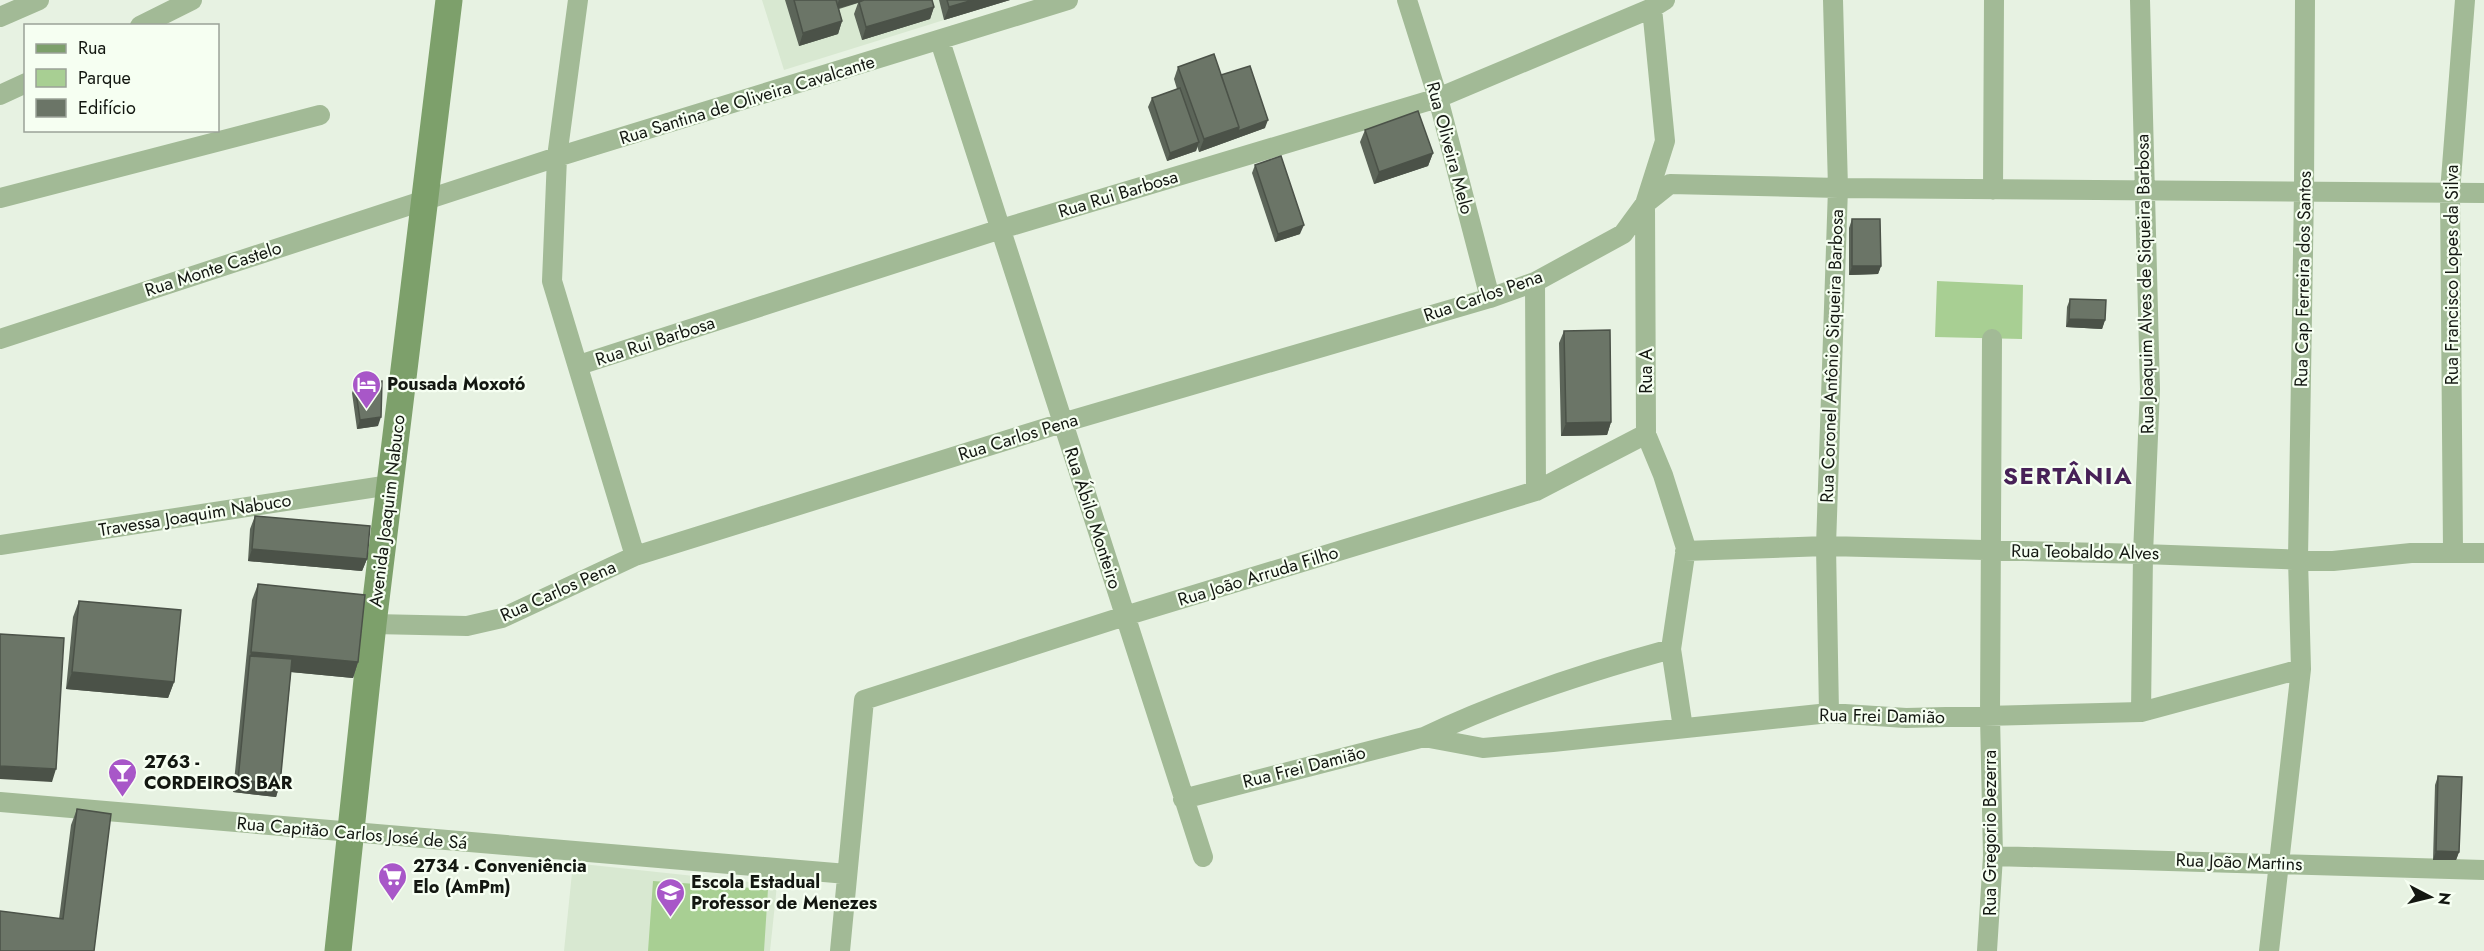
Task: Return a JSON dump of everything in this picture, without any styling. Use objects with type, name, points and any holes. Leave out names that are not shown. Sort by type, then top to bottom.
[{"type":"main road","name":"Avenida Joaquim Nabuco","points":[[338,951],[373,624],[449,0]]},
{"type":"street","points":[[0,17],[39,0]]},
{"type":"street","points":[[145,24],[192,0]]},
{"type":"street","points":[[578,0],[557,157],[552,281],[635,556]]},
{"type":"street","name":"Rua Oliveira Melo","points":[[1407,0],[1438,98],[1490,298]]},
{"type":"street","name":"Rua Coronel Antônio Siqueira Barbosa","points":[[1829,713],[1826,546],[1838,188],[1833,0]]},
{"type":"street","points":[[1993,190],[1994,0]]},
{"type":"street","name":"Rua Joaquim Alves de Siqueira Barbosa","points":[[2140,0],[2150,389],[2143,554],[2141,712]]},
{"type":"street","name":"Rua Cap Ferreira dos Santos","points":[[2269,951],[2301,669],[2298,559],[2305,0]]},
{"type":"street","name":"Rua Francisco Lopes da Silva","points":[[2453,551],[2450,192],[2465,0]]},
{"type":"street","name":"Rua Santina de Oliveira Cavalcante","points":[[426,199],[1065,1]]},
{"type":"street","name":"Rua Rui Barbosa","points":[[579,365],[1001,229],[1438,98],[1659,4]]},
{"type":"street","name":"Rua A","points":[[1659,4],[1665,141],[1645,204],[1646,434],[1663,475],[1685,551],[1671,649],[1683,728]]},
{"type":"street","name":"Rua Ábilo Monteiro","points":[[940,41],[1203,857]]},
{"type":"street","points":[[0,95],[24,84]]},
{"type":"street","points":[[0,198],[320,115]]},
{"type":"street","points":[[1645,204],[1670,184],[1993,190],[2484,193]]},
{"type":"street","name":"Rua Monte Castelo","points":[[0,339],[426,199]]},
{"type":"street","name":"Rua Carlos Pena","points":[[373,624],[466,626],[502,618],[635,556],[1062,423],[1490,298],[1535,282],[1623,234],[1645,204]]},
{"type":"street","points":[[1535,282],[1536,491]]},
{"type":"street","name":"Rua Gregorio Bezerra","points":[[1988,951],[1993,856],[1990,716],[1992,339]]},
{"type":"street","name":"Rua João Arruda Filho","points":[[848,874],[864,700],[1125,616],[1536,491],[1646,434]]},
{"type":"street","name":"Travessa Joaquim Nabuco","points":[[0,545],[390,485]]},
{"type":"street","name":"Rua Teobaldo Alves","points":[[1685,551],[1826,546],[2333,561],[2411,553],[2453,551],[2484,553]]},
{"type":"street","name":"Rua Frei Damião","points":[[1183,799],[1424,737],[1473,713],[1588,673],[1671,649]]},
{"type":"street","name":"Rua Frei Damião","points":[[1424,737],[1483,748],[1829,713],[1906,718],[2141,712],[2301,669]]},
{"type":"street","name":"Rua Capitão Carlos José de Sá","points":[[0,802],[848,874]]},
{"type":"street","name":"Rua João Martins","points":[[1993,856],[2484,870]]},
{"type":"street","points":[[840,951],[848,874]]},
{"type":"shaded area","points":[[762,0],[939,0],[944,20],[784,70]]},
{"type":"shaded area","name":"Escola Estadual Professor de Menezes","points":[[573,863],[777,885],[770,951],[564,951]]},
{"type":"green space","points":[[1937,281],[2023,285],[2022,339],[1935,337]]},
{"type":"green space","points":[[653,881],[768,889],[764,951],[648,951]]},
{"type":"building","points":[[794,0],[836,0],[842,21],[803,33]]},
{"type":"building","points":[[864,0],[932,0],[934,7],[866,27],[859,2]]},
{"type":"building","points":[[947,0],[973,0],[949,7]]},
{"type":"building","points":[[1214,54],[1239,127],[1204,139],[1178,67]]},
{"type":"building","points":[[1250,66],[1268,120],[1238,131],[1239,127],[1221,75]]},
{"type":"building","points":[[1180,88],[1199,142],[1170,153],[1152,98]]},
{"type":"building","points":[[1418,111],[1433,153],[1379,172],[1365,130]]},
{"type":"building","points":[[1281,156],[1304,225],[1278,234],[1255,165]]},
{"type":"building","points":[[1852,219],[1880,219],[1881,266],[1852,266]]},
{"type":"building","points":[[2070,299],[2106,300],[2105,320],[2069,319]]},
{"type":"building","points":[[1610,330],[1611,422],[1566,423],[1564,331]]},
{"type":"building","name":"Pousada Moxotó","points":[[382,381],[381,417],[360,420],[355,385]]},
{"type":"building","points":[[255,516],[370,526],[367,559],[252,549]]},
{"type":"building","points":[[258,584],[365,595],[358,662],[251,652]]},
{"type":"building","points":[[79,601],[181,610],[174,682],[72,672]]},
{"type":"building","points":[[0,634],[64,638],[56,769],[0,766]]},
{"type":"building","points":[[250,656],[292,659],[280,784],[238,780]]},
{"type":"building","points":[[2438,776],[2462,777],[2459,852],[2436,851]]},
{"type":"building","points":[[77,809],[111,814],[94,951],[0,951],[0,911],[63,919]]},
{"type":"place","name":"Pousada Moxotó","points":[[366,410]]},
{"type":"place","name":"2763 - CORDEIROS BAR","points":[[123,798]]},
{"type":"place","name":"2734 - Conveniência Elo (AmPm)","points":[[392,902]]},
{"type":"place","name":"Escola Estadual Professor de Menezes","points":[[670,918]]},
{"type":"district","name":"SERTÂNIA","points":[[2068,476]]}]
